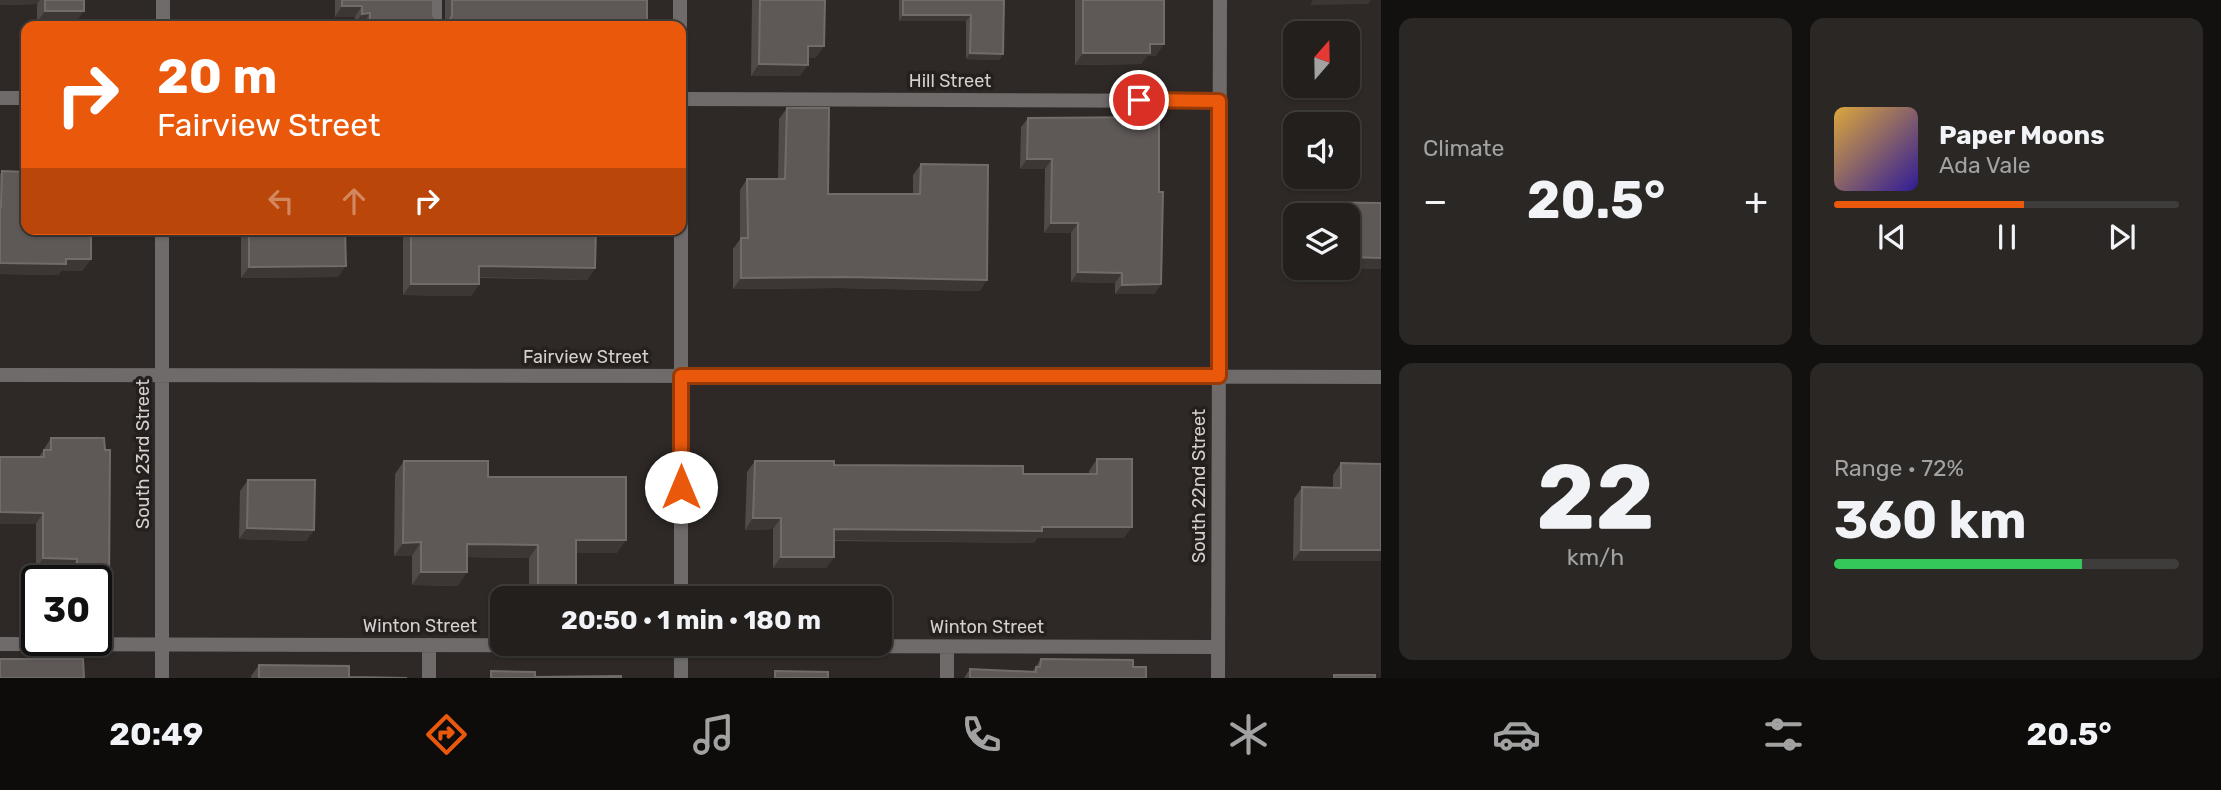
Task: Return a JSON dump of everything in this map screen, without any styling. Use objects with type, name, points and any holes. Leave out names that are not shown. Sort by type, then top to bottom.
[{"type":"street","points":[[163,0],[163,21]]},
{"type":"street","points":[[435,0],[435,21]]},
{"type":"street","points":[[680,0],[680,21]]},
{"type":"street","name":"South 22nd Street","points":[[1218,678],[1220,0]]},
{"type":"street","points":[[0,98],[21,98]]},
{"type":"street","name":"Hill Street","points":[[686,99],[1219,101]]},
{"type":"street","name":"South 23rd Street","points":[[162,235],[162,678]]},
{"type":"street","points":[[681,235],[681,586]]},
{"type":"street","name":"Fairview Street","points":[[0,375],[1381,377]]},
{"type":"street","name":"Winton Street","points":[[0,644],[490,645]]},
{"type":"street","points":[[429,645],[429,678]]},
{"type":"street","name":"Winton Street","points":[[892,647],[1218,647]]},
{"type":"street","points":[[947,647],[947,678]]},
{"type":"street","points":[[681,656],[681,678]]},
{"type":"building","points":[[45,0],[84,0],[84,11],[45,11]]},
{"type":"building","points":[[342,0],[433,0],[433,15],[436,21],[370,21],[370,13],[362,14],[362,6],[342,6]]},
{"type":"building","points":[[452,0],[647,0],[647,21],[449,21],[452,16]]},
{"type":"building","points":[[760,0],[825,0],[824,46],[808,46],[808,65],[759,64]]},
{"type":"building","points":[[903,0],[1004,0],[1003,54],[970,53],[971,15],[903,15]]},
{"type":"building","points":[[1083,0],[1164,0],[1164,44],[1150,44],[1150,53],[1083,53]]},
{"type":"building","points":[[787,108],[829,108],[828,194],[920,194],[921,164],[988,165],[987,280],[741,278],[741,238],[748,238],[747,179],[785,179]]},
{"type":"building","points":[[1159,117],[1159,192],[1163,192],[1161,284],[1122,285],[1122,273],[1078,272],[1078,223],[1051,223],[1052,159],[1027,159],[1028,118]]},
{"type":"building","points":[[2,171],[21,172],[21,235],[91,235],[91,259],[66,259],[66,264],[0,263]]},
{"type":"building","points":[[1301,202],[1381,203],[1381,258],[1360,257],[1360,203]]},
{"type":"building","points":[[249,235],[345,235],[346,266],[249,267]]},
{"type":"building","points":[[411,235],[596,235],[595,268],[479,266],[479,284],[411,284]]},
{"type":"building","points":[[51,438],[104,438],[105,450],[110,450],[109,565],[77,565],[77,559],[43,558],[43,513],[0,512],[0,457],[44,457],[44,450],[51,450]]},
{"type":"building","points":[[1097,459],[1132,459],[1132,527],[1042,527],[1042,531],[834,529],[834,557],[781,557],[781,518],[753,518],[755,461],[834,461],[834,465],[1023,466],[1023,474],[1097,474]]},
{"type":"building","points":[[404,461],[488,461],[488,477],[626,477],[626,540],[576,540],[576,586],[538,586],[538,545],[467,544],[467,572],[421,572],[421,542],[403,543]]},
{"type":"building","points":[[1341,463],[1381,464],[1381,550],[1301,550],[1302,487],[1341,488]]},
{"type":"building","points":[[248,480],[315,480],[314,530],[247,528]]},
{"type":"building","points":[[112,586],[113,586],[112,620]]},
{"type":"building","points":[[0,659],[83,659],[84,678],[0,678]]},
{"type":"building","points":[[1041,659],[1133,660],[1133,667],[1146,667],[1146,678],[970,678],[970,669],[1036,672]]},
{"type":"building","points":[[259,665],[349,666],[349,677],[407,678],[259,678]]},
{"type":"building","points":[[491,671],[535,672],[535,677],[621,678],[491,678]]},
{"type":"building","points":[[775,671],[828,672],[828,678],[775,678]]},
{"type":"building","points":[[1334,675],[1375,675],[1375,678],[1334,678]]},
{"type":"route","points":[[681,487],[681,376],[1219,376],[1219,101],[1139,100]]}]
